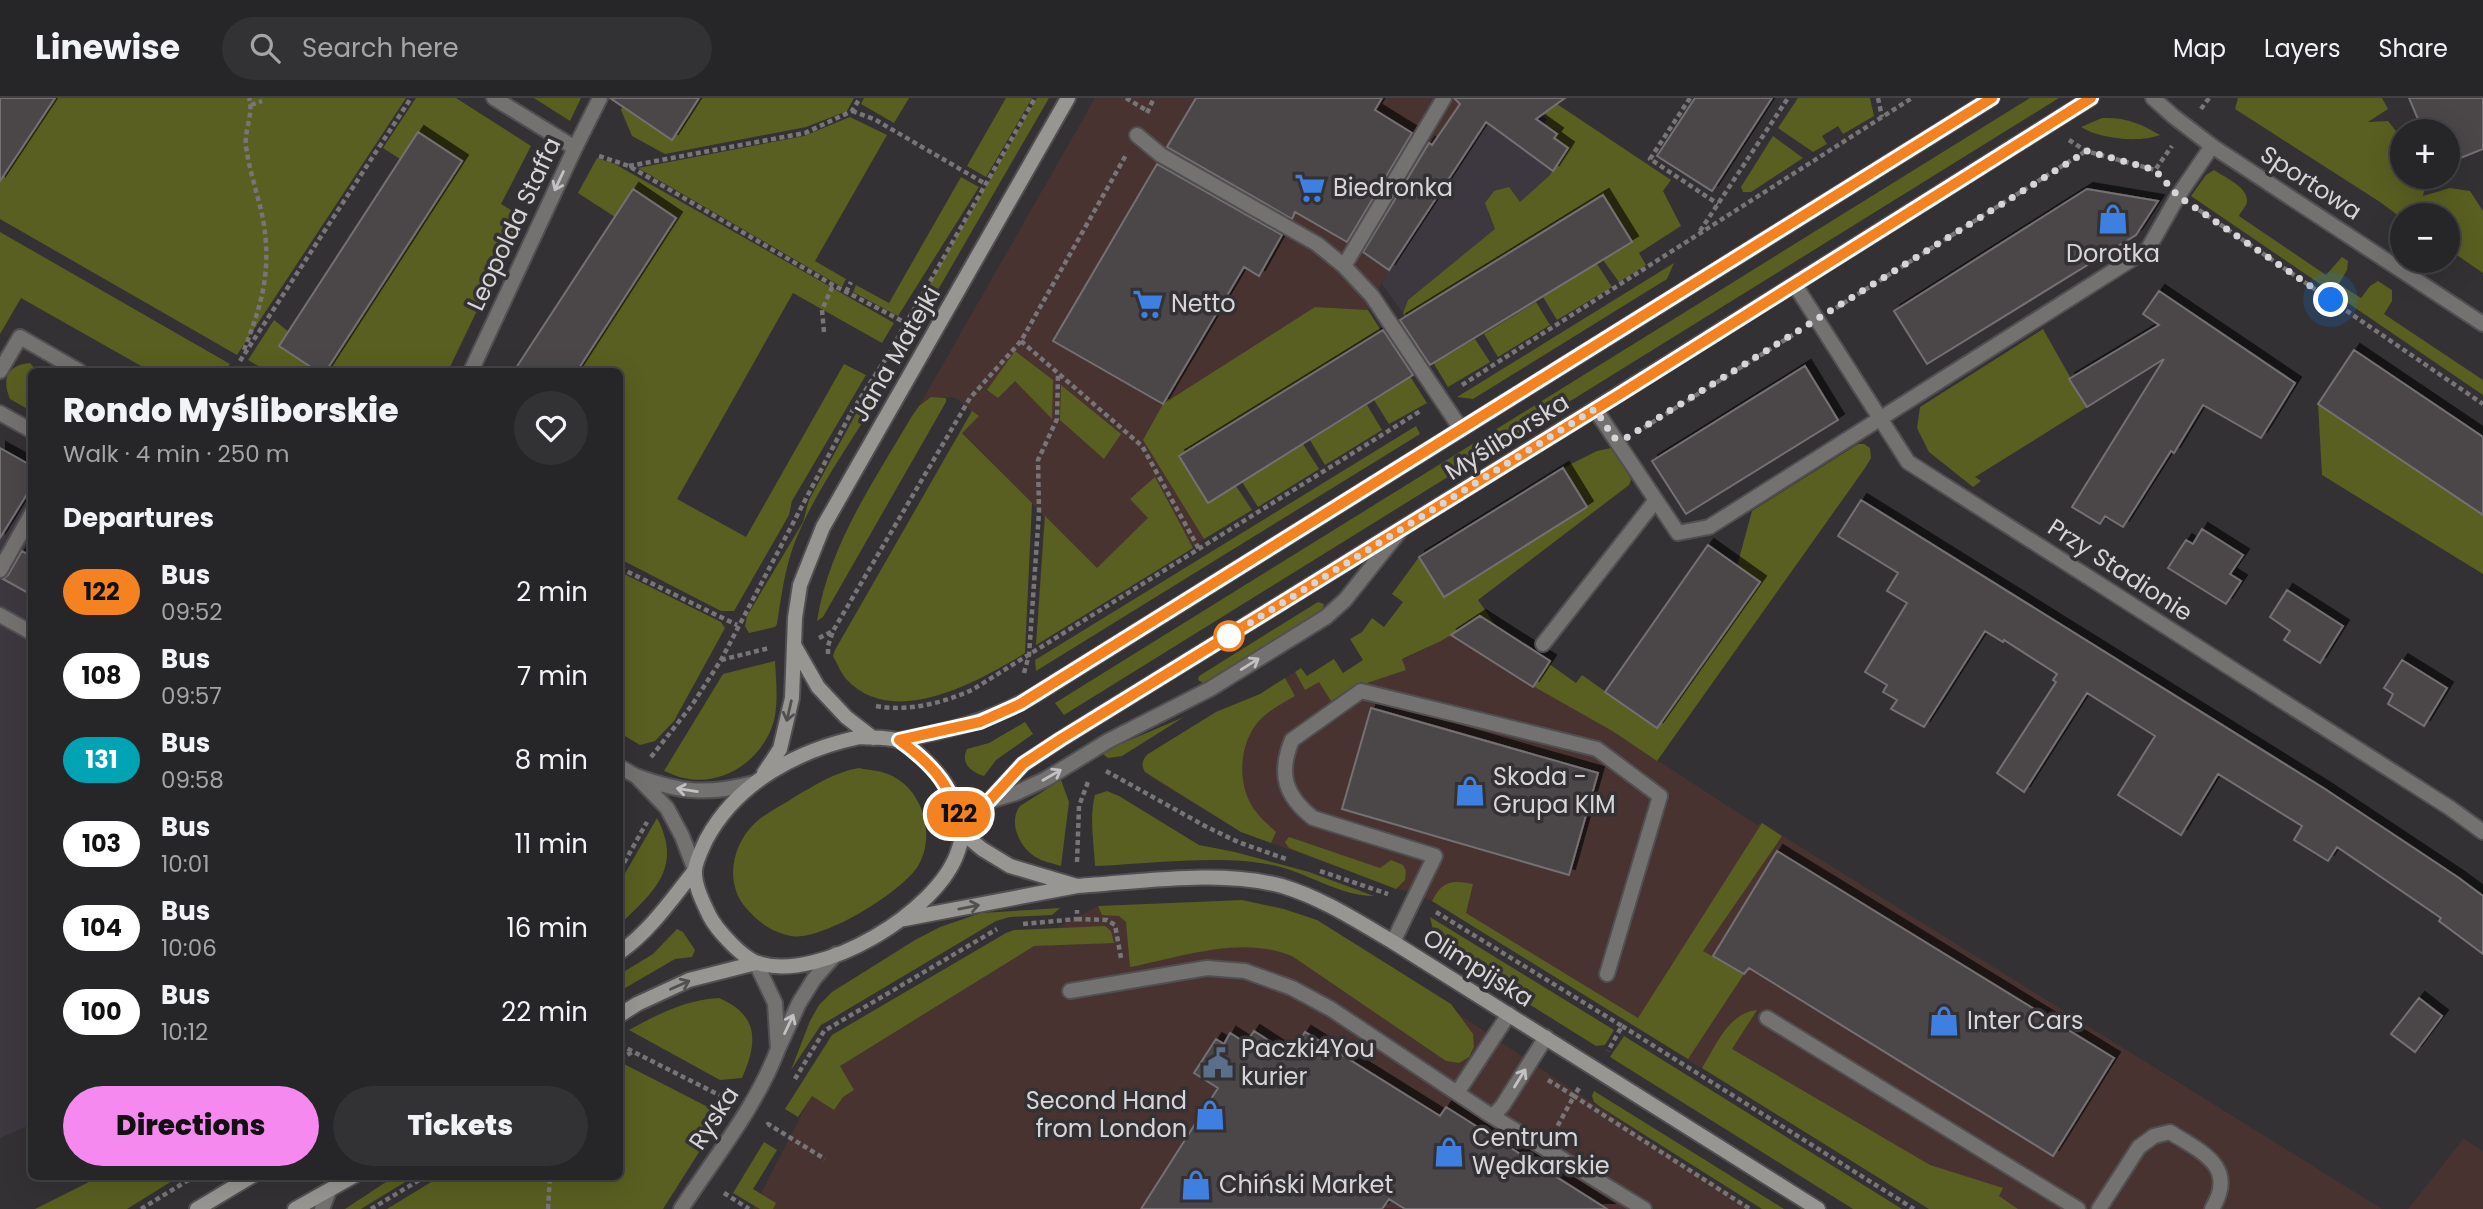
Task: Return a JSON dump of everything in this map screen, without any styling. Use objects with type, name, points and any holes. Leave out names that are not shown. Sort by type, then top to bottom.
[{"type":"main road","name":"Jana Matejki","points":[[758,780],[780,749],[792,698],[800,586],[823,527],[1068,98]]},
{"type":"main road","name":"Myśliborska","points":[[899,740],[980,722],[1006,712],[1992,98]]},
{"type":"main road","name":"Myśliborska","points":[[963,833],[1023,764],[2091,98]]},
{"type":"main road","points":[[794,644],[818,687],[846,717],[873,738]]},
{"type":"main road","points":[[623,950],[664,910],[695,870],[716,821],[758,780],[792,759],[827,744],[860,737],[899,740],[930,765],[942,779],[958,807],[963,833],[953,864],[934,891],[901,919],[864,941],[808,964],[782,966],[756,963],[689,980],[623,1013]]},
{"type":"main road","name":"Olimpijska","points":[[963,833],[982,849],[1010,866],[1077,886]]},
{"type":"main road","points":[[695,870],[701,898],[712,922],[734,946],[756,963]]},
{"type":"main road","name":"Olimpijska","points":[[901,919],[1077,886],[1200,879],[1260,882],[1281,886],[1316,899],[1393,942],[1818,1209]]},
{"type":"main road","points":[[197,1209],[245,1180]]},
{"type":"main road","points":[[295,1209],[347,1180]]},
{"type":"street","points":[[494,98],[575,148]]},
{"type":"street","name":"Leopolda Staffa","points":[[472,368],[600,98]]},
{"type":"street","points":[[1344,266],[1444,98]]},
{"type":"street","name":"Sportowa","points":[[2153,98],[2212,146],[2483,324]]},
{"type":"street","points":[[1137,135],[1161,155],[1317,244],[1344,266],[1371,296],[1461,429]]},
{"type":"street","points":[[1595,409],[1678,533],[1709,527],[2148,249],[2178,196],[2212,146]]},
{"type":"street","name":"Przy Stadionie","points":[[1795,285],[1908,462],[2450,808],[2483,832]]},
{"type":"street","points":[[0,371],[20,337],[74,368]]},
{"type":"street","points":[[0,413],[28,429]]},
{"type":"street","points":[[1544,644],[1656,500]]},
{"type":"street","points":[[0,570],[28,520]]},
{"type":"street","points":[[989,801],[1016,793],[1046,779],[1108,741],[1210,689],[1326,617],[1345,600],[1401,528]]},
{"type":"street","points":[[0,615],[28,631]]},
{"type":"street","points":[[1393,942],[1435,856],[1313,818],[1298,807],[1287,791],[1284,770],[1292,740],[1361,691],[1597,749],[1660,796],[1607,974]]},
{"type":"street","points":[[623,769],[659,785],[696,792],[730,789],[758,780]]},
{"type":"street","points":[[636,776],[667,807],[695,870]]},
{"type":"street","name":"Ryska","points":[[681,1209],[768,1076],[804,995],[836,954]]},
{"type":"street","name":"Ryska","points":[[756,963],[775,1003],[778,1049]]},
{"type":"street","points":[[1070,990],[1207,968],[1244,971],[1292,988],[1331,1009],[1491,1115],[1644,1209]]},
{"type":"street","points":[[1457,1093],[1509,1014]]},
{"type":"street","points":[[1767,1018],[2077,1209]]},
{"type":"street","points":[[1491,1115],[1503,1105],[1546,1037]]},
{"type":"street","points":[[2099,1209],[2139,1147],[2154,1136],[2170,1132],[2213,1160],[2221,1179],[2217,1200],[2212,1209]]},
{"type":"street","points":[[322,1209],[329,1191]]},
{"type":"path","points":[[250,98],[246,144],[263,222],[268,271],[258,313],[240,361],[411,98]]},
{"type":"path","points":[[628,166],[805,133],[852,111],[860,98]]},
{"type":"path","points":[[636,776],[692,705],[721,660],[737,625],[852,411],[906,323],[1035,98]]},
{"type":"path","points":[[1126,98],[1148,111]]},
{"type":"path","points":[[829,660],[828,646],[833,631],[970,397],[1021,341],[1137,135],[1154,98]]},
{"type":"path","points":[[1690,98],[1650,159],[1718,204]]},
{"type":"path","points":[[1699,233],[1788,98]]},
{"type":"path","points":[[1878,98],[1882,117]]},
{"type":"path","points":[[870,703],[878,707],[900,709],[927,705],[972,690],[1440,399],[1912,98]]},
{"type":"path","points":[[2155,170],[2209,98]]},
{"type":"path","points":[[251,105],[262,101]]},
{"type":"path","points":[[852,111],[874,119],[984,183]]},
{"type":"path","points":[[2048,127],[2087,151],[2155,170],[2178,196],[2483,404]]},
{"type":"path","points":[[575,148],[628,166],[833,285],[906,323]]},
{"type":"path","points":[[1614,438],[1626,438],[2087,151]]},
{"type":"path","points":[[846,292],[851,282]]},
{"type":"path","points":[[824,332],[822,310],[833,285]]},
{"type":"path","points":[[1021,341],[1142,446],[1199,549]]},
{"type":"path","points":[[1033,696],[1023,677],[1029,655],[1039,512],[1038,460],[1057,419],[1058,375]]},
{"type":"path","points":[[623,569],[737,625]]},
{"type":"path","points":[[721,660],[825,637],[833,631]]},
{"type":"path","points":[[1077,919],[1079,806],[1088,782],[1117,764]]},
{"type":"path","points":[[1084,775],[1088,782]]},
{"type":"path","points":[[623,865],[648,820],[639,814]]},
{"type":"path","points":[[1013,925],[1077,919],[1107,920],[1115,925],[1125,981]]},
{"type":"path","points":[[789,1089],[824,1031],[1000,926]]},
{"type":"path","points":[[1622,1026],[1914,1209]]},
{"type":"path","points":[[623,1047],[747,1111],[825,1159]]},
{"type":"path","points":[[623,1057],[632,1052]]},
{"type":"path","points":[[1545,1148],[1593,1066]]},
{"type":"path","points":[[1527,1068],[1750,1209]]},
{"type":"path","points":[[761,1135],[768,1124]]},
{"type":"path","points":[[141,1209],[188,1180]]},
{"type":"path","points":[[371,1209],[419,1180]]},
{"type":"path","points":[[548,1209],[550,1180]]},
{"type":"path","points":[[718,1201],[731,1181]]},
{"type":"path","points":[[724,1193],[750,1209]]},
{"type":"shaded area","points":[[1095,98],[1464,98],[1363,252],[1389,269],[1368,310],[1315,307],[1143,440],[1204,539],[1036,645],[1044,516],[962,432],[972,412],[965,405],[955,398],[931,397],[919,406]]},
{"type":"shaded area","points":[[1465,98],[1535,111],[1548,120],[1568,148],[1550,175],[1520,202],[1488,213],[1496,229],[1408,300],[1403,313],[1382,284],[1388,269],[1363,252]]},
{"type":"shaded area","points":[[0,448],[28,464],[28,1126],[0,1138]]},
{"type":"shaded area","points":[[1464,626],[1480,653],[1614,732],[1757,825],[1762,823],[2382,1209],[1929,1209],[1432,901],[1241,832],[1152,778],[1142,767],[1148,754],[1216,712],[1260,694],[1295,672],[1305,690],[1319,681],[1331,700],[1349,689],[1405,670],[1402,660]]},
{"type":"shaded area","points":[[1098,906],[1317,920],[1752,1209],[753,1209],[838,1043]]},
{"type":"shaded area","points":[[2464,1138],[2483,1152],[2483,1209],[2408,1209]]},
{"type":"green space","points":[[55,98],[406,98],[237,355],[0,219],[0,170],[6,173]]},
{"type":"green space","points":[[416,98],[456,98],[531,146],[501,204],[522,217],[449,368],[328,368],[462,161],[418,132],[400,159],[383,148]]},
{"type":"green space","points":[[534,98],[581,98],[570,121]]},
{"type":"green space","points":[[626,98],[637,98],[629,112],[671,140],[699,98],[854,98],[847,111],[806,127],[665,154],[632,136],[621,110]]},
{"type":"green space","points":[[864,98],[909,98],[894,123],[861,104]]},
{"type":"green space","points":[[1006,98],[1032,98],[986,177],[967,166]]},
{"type":"green space","points":[[1037,98],[1049,98],[913,333],[895,344]]},
{"type":"green space","points":[[1548,98],[1671,180],[1663,191],[1681,226],[1639,253],[1646,265],[1619,282],[1603,260],[1632,242],[1602,195],[1419,308],[1448,355],[1475,339],[1490,362],[1448,387],[1403,313],[1408,300],[1495,229],[1485,203],[1494,191],[1509,187],[1520,202],[1550,175],[1567,148],[1554,138],[1544,125],[1547,119],[1534,111]]},
{"type":"green space","points":[[1798,98],[1870,98],[1874,116],[1843,134],[1838,126],[1822,136],[1827,144],[1813,152],[1778,128]]},
{"type":"green space","points":[[2030,98],[2059,98],[1064,715],[1055,703]]},
{"type":"green space","points":[[2238,98],[2382,98],[2388,109],[2368,122],[2388,121],[2390,124],[2390,189],[2424,189],[2423,196],[2447,189],[2470,191],[2483,211],[2483,273],[2460,257],[2460,203],[2390,203],[2390,209],[2235,109]]},
{"type":"green space","points":[[850,117],[887,135],[815,261],[846,279],[842,287],[638,168],[804,136]]},
{"type":"green space","points":[[2102,118],[2132,122],[2160,135],[2141,139],[2120,138],[2098,134],[2081,127]]},
{"type":"green space","points":[[1773,136],[1803,158],[1751,192],[1743,192],[1741,187]]},
{"type":"green space","points":[[597,158],[615,164],[894,323],[882,343],[793,293],[677,499],[746,537],[844,364],[866,375],[792,501],[789,515],[734,611],[721,611],[623,561],[623,368],[579,368],[676,219],[633,190],[615,217],[578,193]]},
{"type":"green space","points":[[2214,170],[2244,191],[2247,203],[2239,216],[2326,275],[2342,257],[2348,261],[2347,270],[2339,284],[2361,298],[2370,286],[2378,281],[2392,290],[2392,301],[2384,314],[2483,380],[2483,395],[2191,196],[2206,175]]},
{"type":"green space","points":[[961,177],[979,187],[898,316],[853,292],[856,285],[889,303]]},
{"type":"green space","points":[[0,232],[230,364],[227,368],[145,368],[21,298],[0,334]]},
{"type":"green space","points":[[1674,263],[1667,279],[1473,399],[1457,397]]},
{"type":"green space","points":[[1597,264],[1612,287],[1557,320],[1543,297]]},
{"type":"green space","points":[[1536,302],[1550,325],[1498,357],[1484,334]]},
{"type":"green space","points":[[1315,307],[1368,310],[1427,403],[1389,424],[1374,400],[1402,382],[1373,335],[1179,456],[1208,503],[1236,486],[1252,510],[1204,539],[1143,440],[1163,404]]},
{"type":"green space","points":[[274,320],[289,332],[279,346],[312,368],[262,368],[248,360]]},
{"type":"green space","points":[[2043,329],[2087,407],[1975,477],[1981,481],[1973,487],[1929,452],[1917,428],[1920,407]]},
{"type":"green space","points":[[1015,351],[1053,380],[1052,419],[1015,381],[998,398],[987,390]]},
{"type":"green space","points":[[30,363],[34,368],[28,368],[28,409],[10,399],[6,385],[8,374],[22,364]]},
{"type":"green space","points":[[877,375],[879,384],[874,404],[829,475],[799,531],[787,568],[777,624],[775,627],[749,633],[745,626],[747,616],[803,522],[809,500]]},
{"type":"green space","points":[[1061,385],[1121,434],[1104,459],[1060,420]]},
{"type":"green space","points":[[931,397],[946,398],[946,402],[823,617],[817,621],[832,566],[855,514],[912,416],[919,406]]},
{"type":"green space","points":[[2318,404],[2483,515],[2483,574],[2322,475]]},
{"type":"green space","points":[[1367,405],[1382,430],[1325,465],[1310,440]]},
{"type":"green space","points":[[972,411],[979,416],[962,433],[1032,503],[1025,653],[984,676],[936,696],[911,701],[887,701],[865,694],[844,677],[833,656],[835,650]]},
{"type":"green space","points":[[1416,426],[1420,434],[1036,671],[1035,660]]},
{"type":"green space","points":[[1303,444],[1319,469],[1258,507],[1242,482]]},
{"type":"green space","points":[[1858,444],[1870,448],[1871,458],[1865,468],[1657,761],[1614,732],[1533,686],[1548,663],[1576,683],[1582,675],[1657,728],[1760,582],[1737,566],[1752,511]]},
{"type":"green space","points":[[1611,448],[1623,460],[1631,480],[1629,485],[1478,600],[1496,626],[1480,653],[1464,627],[1402,659],[1406,670],[1349,689],[1331,701],[1319,682],[1305,690],[1295,672],[1301,668],[1307,676],[1334,659],[1343,673],[1363,660],[1350,639],[1362,632],[1372,618],[1384,627],[1403,602],[1392,594],[1419,557],[1444,596],[1587,507],[1563,468],[1597,451]]},
{"type":"green space","points":[[1155,477],[1193,548],[1036,645],[1045,516],[1097,568],[1148,518],[1130,499]]},
{"type":"green space","points":[[623,573],[721,622],[725,628],[674,721],[655,741],[640,745],[623,735]]},
{"type":"green space","points":[[1318,602],[1324,604],[1322,610],[1203,683],[1198,680],[1199,676]]},
{"type":"green space","points":[[775,661],[775,716],[770,731],[754,756],[742,766],[714,778],[684,778],[664,771],[723,674]]},
{"type":"green space","points":[[1285,678],[1295,696],[1259,721],[1247,742],[1242,766],[1250,803],[1276,832],[1271,843],[1241,832],[1145,772],[1143,763],[1148,754],[1216,712],[1260,694]]},
{"type":"green space","points":[[1184,717],[1122,756],[1108,758],[1103,754],[1116,746]]},
{"type":"green space","points":[[1025,722],[1033,734],[996,760],[984,776],[968,766],[965,759],[967,749],[989,743]]},
{"type":"green space","points":[[859,768],[882,772],[898,779],[917,799],[926,826],[924,853],[918,866],[896,889],[840,923],[804,936],[791,936],[772,929],[746,908],[735,887],[734,864],[741,841],[756,822],[770,812],[826,779]]},
{"type":"green space","points":[[1061,780],[1069,802],[1061,866],[1041,860],[1029,852],[1017,833],[1015,819],[1020,806]]},
{"type":"green space","points":[[1107,791],[1199,845],[1309,872],[1374,896],[1348,892],[1285,868],[1252,862],[1208,860],[1095,866],[1093,804],[1095,795]]},
{"type":"green space","points":[[657,818],[664,835],[666,865],[654,889],[623,921],[623,877]]},
{"type":"green space","points":[[1762,823],[1782,836],[1703,951],[1744,974],[1688,1059],[1432,901],[1444,885],[1459,882],[1473,884],[1466,913],[1638,1018]]},
{"type":"green space","points":[[1289,837],[1380,868],[1391,860],[1403,865],[1406,871],[1405,880],[1396,889],[1289,848],[1285,842]]},
{"type":"green space","points":[[1242,900],[1284,909],[1317,920],[1451,1004],[1473,1034],[1474,1047],[1469,1057],[1459,1063],[1446,1061],[1292,956],[1273,950],[1252,947],[1211,950],[1130,967],[1126,922],[1119,916],[1102,915],[1098,906]]},
{"type":"green space","points":[[1060,908],[1052,915],[1010,917],[996,921],[821,1025],[791,1070],[819,1005],[832,992],[915,940],[940,927],[981,913]]},
{"type":"green space","points":[[1430,917],[1614,1030],[1605,1045],[1596,1046],[1452,956],[1434,934]]},
{"type":"green space","points":[[1105,926],[1111,931],[1114,943],[1034,946],[840,1066],[854,1090],[843,1097],[834,1110],[812,1096],[798,1117],[785,1109],[832,1035],[1006,933],[1014,930]]},
{"type":"green space","points":[[677,929],[683,932],[695,950],[692,957],[675,959],[623,989],[623,972],[653,954]]},
{"type":"green space","points":[[719,998],[742,1013],[752,1031],[751,1053],[742,1078],[720,1080],[629,1030],[683,1005]]},
{"type":"green space","points":[[1757,1010],[1732,1049],[1930,1165],[2003,1188],[1999,1196],[2018,1209],[1929,1209],[1702,1068],[1731,1024],[1747,1012]]},
{"type":"green space","points":[[1624,1036],[1902,1209],[1853,1209],[1610,1057]]},
{"type":"green space","points":[[623,1065],[706,1106],[720,1119],[663,1209],[387,1209],[434,1180],[623,1180]]},
{"type":"green space","points":[[1594,1091],[1784,1209],[1762,1209],[1602,1108],[1594,1102]]},
{"type":"green space","points":[[764,1142],[777,1150],[753,1189],[776,1203],[773,1209],[760,1209],[733,1193]]},
{"type":"green space","points":[[93,1180],[174,1180],[127,1209],[35,1209]]},
{"type":"green space","points":[[389,1180],[408,1180],[361,1209],[345,1209]]},
{"type":"building","points":[[0,98],[55,98],[0,181]]},
{"type":"building","points":[[610,98],[699,98],[672,140]]},
{"type":"building","name":"Biedronka","points":[[1196,98],[1382,98],[1375,110],[1412,133],[1347,242],[1295,212],[1292,219],[1167,147]]},
{"type":"building","points":[[1454,98],[1565,98],[1536,119],[1557,134],[1554,138],[1568,148],[1553,171],[1486,122],[1389,270],[1363,252],[1429,143],[1432,145],[1460,104]]},
{"type":"building","points":[[1695,98],[1772,98],[1712,191],[1657,156]]},
{"type":"building","points":[[2409,98],[2483,98],[2483,149],[2460,158],[2460,119],[2418,119]]},
{"type":"building","points":[[418,132],[462,161],[328,368],[312,368],[279,346]]},
{"type":"building","name":"Netto","points":[[1157,164],[1282,235],[1259,276],[1244,267],[1163,404],[1053,341]]},
{"type":"building","points":[[633,189],[676,218],[579,368],[516,368]]},
{"type":"building","points":[[2087,189],[2158,201],[2136,235],[1927,364],[1894,311]]},
{"type":"building","points":[[1603,195],[1632,242],[1430,365],[1400,320]]},
{"type":"building","points":[[2159,291],[2295,383],[2261,438],[2203,405],[2123,527],[2105,516],[2100,524],[2072,507],[2164,359],[2087,407],[2069,379],[2159,325],[2143,314]]},
{"type":"building","points":[[1383,330],[1413,375],[1208,503],[1179,456]]},
{"type":"building","points":[[2354,350],[2483,437],[2483,515],[2318,404]]},
{"type":"building","points":[[1805,366],[1838,420],[1686,514],[1652,461]]},
{"type":"building","points":[[0,448],[28,464],[28,492],[0,538]]},
{"type":"building","points":[[1563,468],[1587,507],[1444,597],[1419,557]]},
{"type":"building","points":[[1861,500],[2325,789],[2459,878],[2483,896],[2483,954],[2439,921],[2441,918],[2337,847],[2328,861],[2294,840],[2302,826],[2218,774],[2181,835],[2118,795],[2155,736],[2087,693],[2024,792],[1997,773],[2056,682],[2053,680],[2057,674],[1985,631],[1924,727],[1891,709],[1897,700],[1883,692],[1887,685],[1865,672],[1907,603],[1887,591],[1898,573],[1838,536]]},
{"type":"building","points":[[2202,529],[2243,555],[2230,574],[2241,581],[2226,604],[2168,568],[2186,540],[2193,544]]},
{"type":"building","points":[[1708,545],[1760,582],[1657,728],[1605,692]]},
{"type":"building","points":[[22,551],[28,555],[28,593],[3,579]]},
{"type":"building","points":[[2287,590],[2343,626],[2320,663],[2284,640],[2290,631],[2270,617]]},
{"type":"building","points":[[1480,616],[1550,661],[1533,687],[1451,635]]},
{"type":"building","points":[[2402,660],[2447,688],[2424,726],[2388,704],[2393,694],[2384,688]]},
{"type":"building","name":"Skoda - Grupa KIM","points":[[1371,708],[1598,773],[1569,875],[1342,809]]},
{"type":"building","name":"Inter Cars","points":[[1777,851],[2114,1058],[2053,1156],[1749,968],[1744,974],[1713,956]]},
{"type":"building","points":[[2419,998],[2442,1016],[2415,1052],[2391,1034]]},
{"type":"building","points":[[1254,1031],[1291,1055],[1305,1032],[1440,1116],[1446,1107],[1607,1209],[1405,1209],[1389,1199],[1382,1209],[1141,1209],[1218,1088],[1194,1073],[1216,1039],[1224,1044],[1230,1033],[1246,1043]]},
{"type":"bus line","name":"122","points":[[1992,98],[1020,704],[980,722],[899,740],[930,765],[942,779],[958,807],[963,833],[1023,764],[1061,739],[1617,396],[2091,98]]},
{"type":"place","name":"Biedronka","points":[[1310,188]]},
{"type":"place","name":"Dorotka","points":[[2113,219]]},
{"type":"place","name":"Netto","points":[[1148,304]]},
{"type":"place","name":"Skoda - Grupa KIM","points":[[1470,791]]},
{"type":"place","name":"Inter Cars","points":[[1944,1021]]},
{"type":"place","name":"Paczki4You kurier","points":[[1218,1063]]},
{"type":"place","name":"Second Hand from London","points":[[1210,1115]]},
{"type":"place","name":"Centrum Wędkarskie","points":[[1449,1152]]},
{"type":"place","name":"Chiński Market","points":[[1196,1185]]},
{"type":"route","points":[[1229,636],[1595,409],[1614,438],[1626,438],[2087,151],[2155,170],[2178,196],[2331,300]]}]
